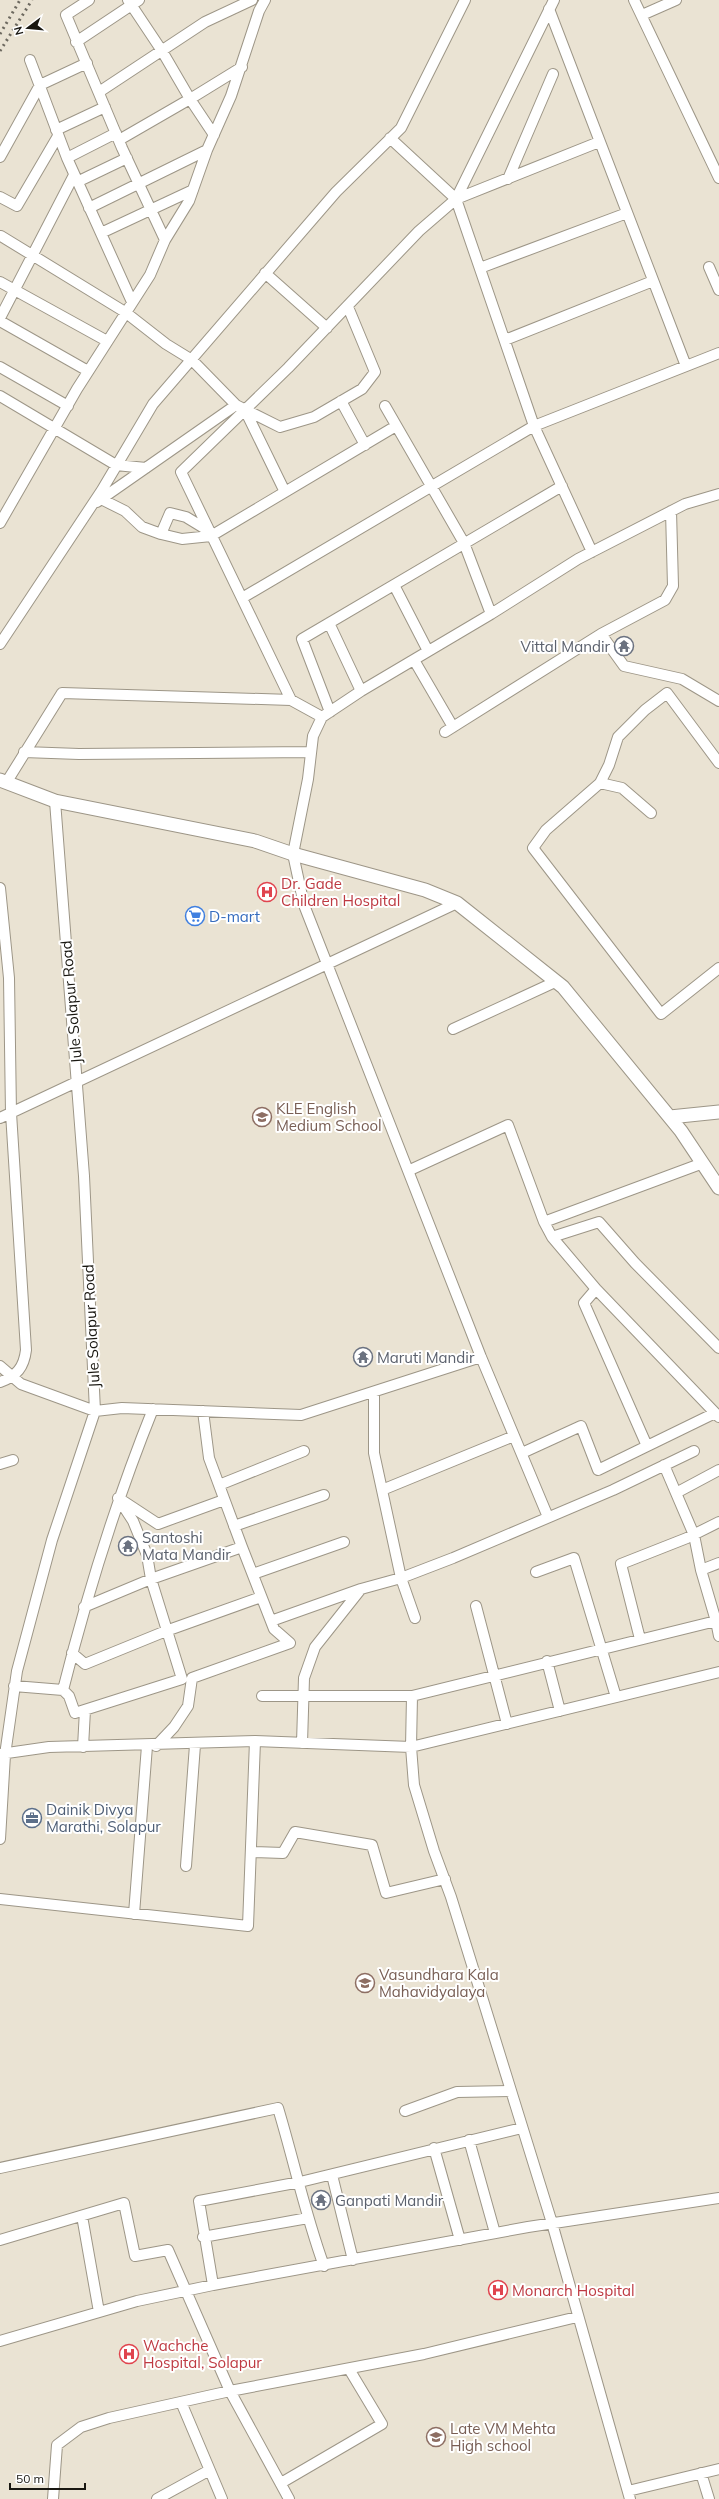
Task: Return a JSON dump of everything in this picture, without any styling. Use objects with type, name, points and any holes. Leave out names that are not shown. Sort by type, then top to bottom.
[{"type":"street","points":[[89,0],[66,15],[76,42],[87,63],[117,136],[165,240]]},
{"type":"street","points":[[98,92],[205,22],[252,0]]},
{"type":"street","points":[[0,523],[88,371],[150,275],[165,240],[189,201],[207,150],[242,68],[259,11],[265,0]]},
{"type":"street","points":[[0,644],[92,505],[153,404],[336,192],[401,128],[465,0]]},
{"type":"street","points":[[634,0],[719,178]]},
{"type":"street","points":[[642,15],[676,0]]},
{"type":"street","points":[[76,42],[133,2],[190,99],[214,135]]},
{"type":"street","points":[[551,5],[599,142],[686,366]]},
{"type":"street","points":[[292,700],[181,472],[348,307],[419,232],[456,198],[551,5]]},
{"type":"street","points":[[30,60],[67,158],[132,302]]},
{"type":"street","points":[[0,157],[40,85],[87,63]]},
{"type":"street","points":[[67,158],[117,136],[190,99],[242,68]]},
{"type":"street","points":[[508,179],[554,74]]},
{"type":"street","points":[[0,197],[17,206],[57,133],[105,107]]},
{"type":"street","points":[[390,138],[456,198],[534,426],[592,552]]},
{"type":"street","points":[[456,198],[508,179],[599,142]]},
{"type":"street","points":[[90,208],[207,150]]},
{"type":"street","points":[[88,371],[0,319],[14,290],[76,179],[127,158]]},
{"type":"street","points":[[102,233],[193,190]]},
{"type":"street","points":[[480,268],[627,213]]},
{"type":"street","points":[[1,236],[32,257],[125,312],[166,344],[192,360],[236,405],[280,427],[314,417],[362,389],[375,372],[348,307]]},
{"type":"street","points":[[710,267],[719,290]]},
{"type":"street","points":[[265,273],[327,328]]},
{"type":"street","points":[[505,340],[653,281]]},
{"type":"street","points":[[0,282],[107,341]]},
{"type":"street","points":[[242,598],[534,426],[719,353]]},
{"type":"street","points":[[0,367],[68,406]]},
{"type":"street","points":[[0,396],[116,465],[146,468]]},
{"type":"street","points":[[341,401],[365,445]]},
{"type":"street","points":[[92,505],[236,405]]},
{"type":"street","points":[[384,406],[464,543],[491,614]]},
{"type":"street","points":[[245,410],[285,492]]},
{"type":"street","points":[[101,499],[125,511],[142,527],[162,534],[182,539],[211,534],[396,426]]},
{"type":"street","points":[[326,715],[302,639],[562,486]]},
{"type":"street","points":[[548,1517],[481,1357],[410,1170],[304,905],[293,854],[308,779],[313,736],[326,715],[361,691],[592,552],[684,504],[719,494]]},
{"type":"street","points":[[414,660],[449,729],[601,634],[665,600],[673,586],[671,511]]},
{"type":"street","points":[[162,534],[170,513],[186,517],[211,534]]},
{"type":"street","points":[[394,585],[428,651]]},
{"type":"street","points":[[329,623],[361,691]]},
{"type":"street","points":[[601,634],[624,666],[682,679],[719,701]]},
{"type":"street","points":[[326,715],[292,700],[62,693],[3,782],[55,801],[255,841],[293,854],[426,890],[457,903],[563,987],[670,1117],[719,1188]]},
{"type":"street","points":[[719,763],[667,693],[645,710],[618,737],[609,765],[600,783],[546,830],[533,848],[661,1014],[719,968]]},
{"type":"street","points":[[24,752],[79,754],[311,752]]},
{"type":"street","points":[[600,783],[622,788],[650,813]]},
{"type":"street","name":"Jule Solapur Road","points":[[0,1839],[3,1754],[14,1686],[52,1540],[96,1411],[78,1080],[55,801]]},
{"type":"street","points":[[0,888],[1,919],[9,978],[11,1113],[26,1350],[25,1362],[13,1377],[0,1382]]},
{"type":"street","points":[[0,1118],[78,1080],[329,965],[457,903]]},
{"type":"street","points":[[453,1029],[555,982]]},
{"type":"street","points":[[670,1117],[719,1112]]},
{"type":"street","points":[[410,1170],[508,1125],[544,1222],[552,1237],[596,1289],[717,1415],[647,1446],[598,1470],[581,1426],[522,1453]]},
{"type":"street","points":[[544,1222],[702,1163]]},
{"type":"street","points":[[552,1237],[599,1222],[634,1263],[719,1348]]},
{"type":"street","points":[[596,1289],[584,1303],[647,1446]]},
{"type":"street","points":[[0,1366],[21,1384],[96,1411],[122,1408],[301,1415],[481,1357]]},
{"type":"street","points":[[374,1392],[374,1453],[401,1578],[415,1618]]},
{"type":"street","points":[[62,1690],[84,1607],[118,1498],[153,1409]]},
{"type":"street","points":[[134,1914],[151,1746],[174,1726],[188,1706],[192,1678],[290,1642],[274,1628],[208,1458],[203,1411]]},
{"type":"street","points":[[382,1490],[514,1436]]},
{"type":"street","points":[[219,1485],[304,1451]]},
{"type":"street","points":[[271,1621],[361,1589],[401,1578],[453,1558],[694,1451]]},
{"type":"street","points":[[0,1464],[13,1460]]},
{"type":"street","points":[[664,1465],[694,1534],[700,1570],[718,1619],[719,1636]]},
{"type":"street","points":[[676,1493],[719,1470]]},
{"type":"street","points":[[234,1526],[324,1495]]},
{"type":"street","points":[[118,1498],[158,1524],[224,1500]]},
{"type":"street","points":[[14,1686],[62,1690],[69,1696],[76,1713],[182,1679],[166,1631],[151,1579],[147,1555],[140,1534],[118,1498]]},
{"type":"street","points":[[640,1639],[621,1564],[719,1522]]},
{"type":"street","points":[[253,1574],[344,1542]]},
{"type":"street","points":[[84,1607],[151,1579],[242,1547]]},
{"type":"street","points":[[536,1572],[574,1558],[616,1697]]},
{"type":"street","points":[[700,1570],[719,1563]]},
{"type":"street","points":[[302,1743],[304,1678],[315,1647],[361,1589]]},
{"type":"street","points":[[72,1654],[85,1664],[166,1631],[261,1597]]},
{"type":"street","points":[[476,1606],[507,1724]]},
{"type":"street","points":[[262,1696],[412,1696],[718,1619]]},
{"type":"street","points":[[547,1661],[560,1711]]},
{"type":"street","points":[[3,1754],[49,1747],[151,1746],[255,1741],[410,1747],[719,1672]]},
{"type":"street","points":[[412,1696],[410,1747],[414,1785],[445,1879],[552,2223],[577,2317],[629,2495],[719,2469]]},
{"type":"street","points":[[84,1747],[85,1710]]},
{"type":"street","points":[[0,1899],[248,1926],[255,1741]]},
{"type":"street","points":[[186,1866],[195,1744]]},
{"type":"street","points":[[251,1852],[283,1853],[295,1832],[372,1845],[386,1892],[445,1879]]},
{"type":"street","points":[[405,2111],[457,2092],[511,2091]]},
{"type":"street","points":[[0,2168],[278,2108],[300,2182],[308,2218],[324,2266]]},
{"type":"street","points":[[213,2285],[203,2237],[199,2201],[332,2175],[434,2148],[522,2128]]},
{"type":"street","points":[[469,2140],[495,2233]]},
{"type":"street","points":[[434,2148],[460,2240]]},
{"type":"street","points":[[332,2175],[353,2260]]},
{"type":"street","points":[[0,2341],[137,2301],[213,2285],[324,2266],[552,2223],[719,2198]]},
{"type":"street","points":[[0,2240],[124,2203],[135,2256],[168,2250],[185,2292],[230,2391],[289,2499]]},
{"type":"street","points":[[82,2216],[99,2312]]},
{"type":"street","points":[[203,2237],[308,2218]]},
{"type":"street","points":[[53,2499],[57,2446],[81,2427],[109,2418],[230,2391],[424,2354],[577,2317]]},
{"type":"street","points":[[281,2483],[382,2424],[349,2369]]},
{"type":"street","points":[[181,2402],[208,2471],[222,2499]]},
{"type":"street","points":[[157,2499],[208,2471]]},
{"type":"street","points":[[701,2473],[709,2499]]},
{"type":"railway","points":[[0,34],[20,0]]},
{"type":"railway","points":[[0,51],[32,0]]},
{"type":"place","name":"Vittal Mandir","points":[[624,646]]},
{"type":"place","name":"Dr. Gade Children Hospital","points":[[267,892]]},
{"type":"place","name":"D-mart","points":[[195,916]]},
{"type":"place","name":"KLE English Medium School","points":[[262,1117]]},
{"type":"place","name":"Maruti Mandir","points":[[363,1357]]},
{"type":"place","name":"Santoshi Mata Mandir","points":[[128,1546]]},
{"type":"place","name":"Dainik Divya Marathi, Solapur","points":[[32,1818]]},
{"type":"place","name":"Vasundhara Kala Mahavidyalaya","points":[[365,1983]]},
{"type":"place","name":"Ganpati Mandir","points":[[321,2200]]},
{"type":"place","name":"Monarch Hospital","points":[[498,2290]]},
{"type":"place","name":"Wachche Hospital, Solapur","points":[[129,2354]]},
{"type":"place","name":"Late VM Mehta High school","points":[[436,2437]]}]
